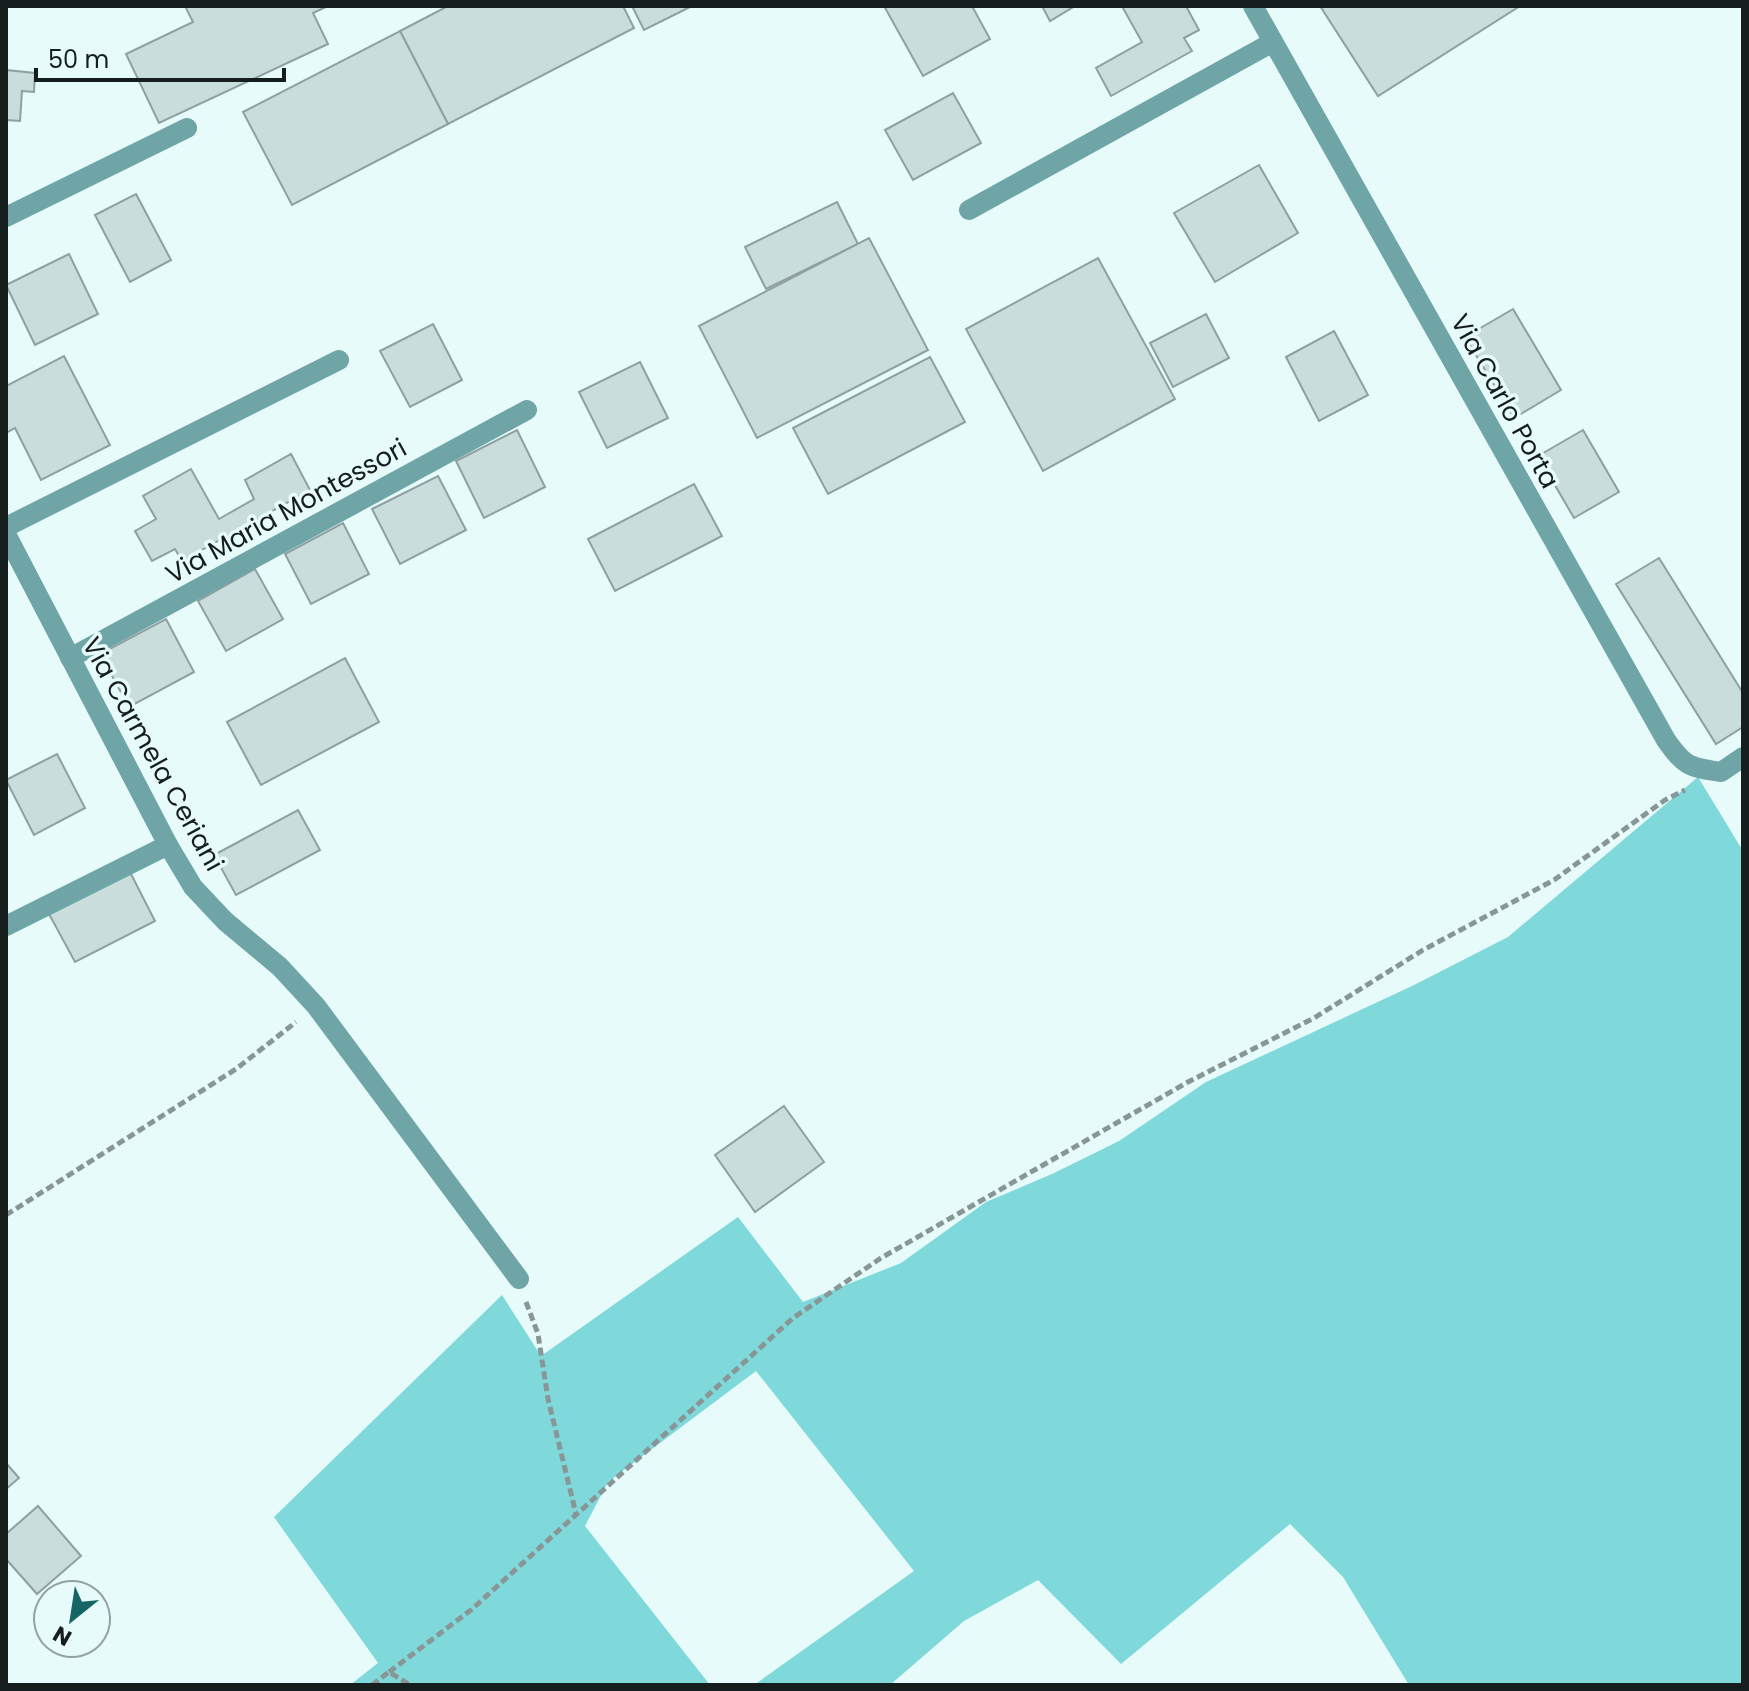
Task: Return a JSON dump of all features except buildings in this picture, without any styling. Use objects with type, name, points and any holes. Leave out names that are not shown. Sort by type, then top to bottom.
[{"type":"street","name":"Via Carlo Porta","points":[[1253,6],[1666,740],[1688,766],[1721,772]]},
{"type":"street","points":[[969,210],[1273,42]]},
{"type":"street","points":[[6,217],[187,128]]},
{"type":"street","points":[[6,527],[339,360]]},
{"type":"street","name":"Via Maria Montessori","points":[[70,658],[527,410]]},
{"type":"street","name":"Via Carmela Ceriani","points":[[6,534],[168,845],[193,887],[225,921],[280,967],[316,1006],[519,1279]]},
{"type":"street","points":[[1721,772],[1743,757]]},
{"type":"street","points":[[6,926],[168,845]]},
{"type":"path","points":[[372,1685],[471,1610],[793,1318],[881,1258],[1188,1082],[1314,1018],[1423,950],[1554,880],[1665,800],[1721,772]]},
{"type":"path","points":[[6,1215],[236,1069],[316,1006]]},
{"type":"path","points":[[519,1279],[538,1334],[548,1399],[576,1515]]},
{"type":"path","points":[[389,1672],[410,1685]]},
{"type":"shaded area","points":[[1698,777],[1743,851],[1743,1685],[1409,1685],[1343,1577],[1290,1524],[1121,1664],[1038,1580],[964,1621],[890,1685],[754,1685],[914,1571],[756,1371],[608,1482],[585,1526],[710,1685],[350,1685],[378,1663],[274,1517],[502,1295],[541,1356],[738,1217],[803,1302],[901,1263],[986,1202],[1119,1141],[1206,1082],[1412,986],[1508,937]]}]
